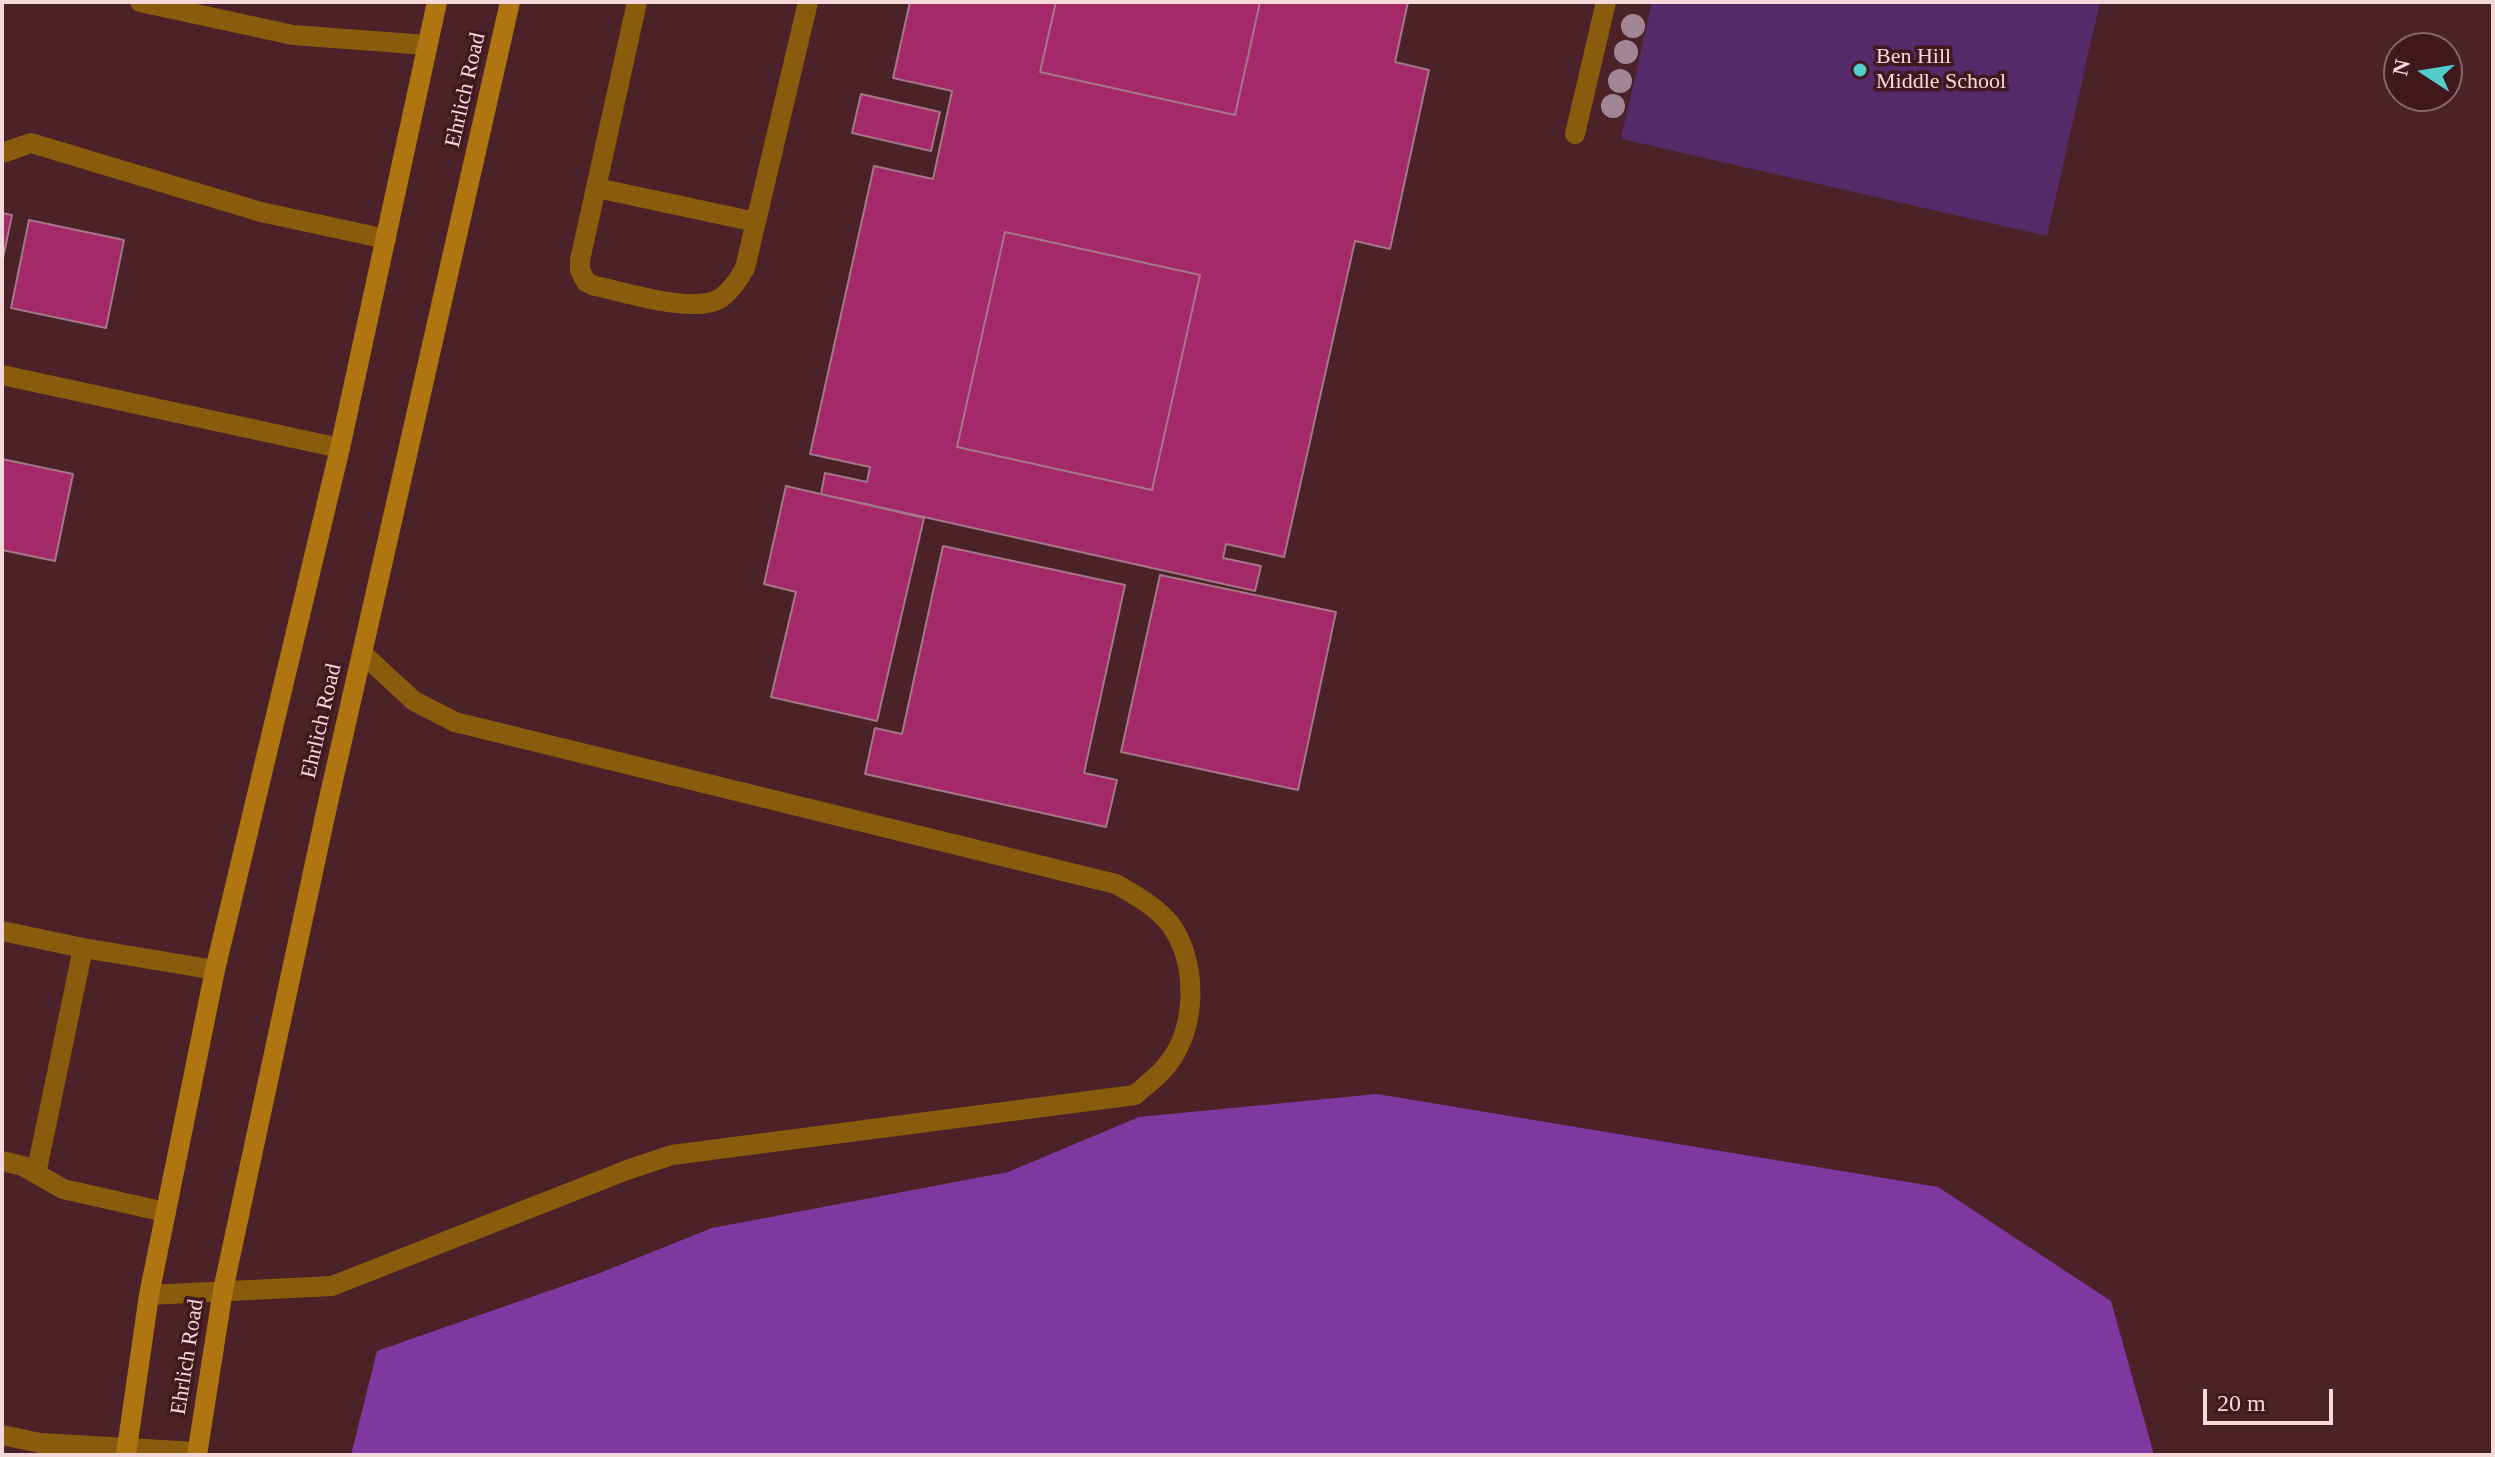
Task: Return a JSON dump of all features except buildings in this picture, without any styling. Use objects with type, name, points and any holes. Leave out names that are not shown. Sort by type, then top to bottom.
[{"type":"main road","name":"Ehrlich Road","points":[[126,1452],[149,1295],[215,970],[340,448],[437,2]]},
{"type":"main road","name":"Ehrlich Road","points":[[197,1454],[223,1290],[362,653],[510,2]]},
{"type":"lane","points":[[140,2],[293,35],[427,45]]},
{"type":"lane","points":[[637,2],[580,270],[586,282],[640,296],[689,304],[721,298],[737,282],[745,268],[808,2]]},
{"type":"lane","points":[[1575,134],[1606,2]]},
{"type":"lane","points":[[2,153],[31,143],[261,212],[386,239]]},
{"type":"lane","points":[[597,188],[756,222]]},
{"type":"lane","points":[[2,375],[340,448]]},
{"type":"lane","points":[[149,1295],[332,1286],[672,1155],[1135,1095],[1168,1064],[1188,1025],[1192,993],[1185,956],[1171,925],[1143,900],[1116,884],[455,722],[414,701],[362,653]]},
{"type":"lane","points":[[2,931],[215,970]]},
{"type":"lane","points":[[36,1174],[83,948]]},
{"type":"lane","points":[[2,1161],[23,1166],[63,1189],[165,1212]]},
{"type":"lane","points":[[2,1435],[40,1443],[126,1452],[197,1454]]},
{"type":"shaded area","name":"Ben Hill Middle School","points":[[1652,2],[2100,2],[2047,236],[1621,139]]},
{"type":"shaded area","points":[[1377,1094],[1938,1187],[2111,1301],[2154,1455],[351,1455],[377,1351],[600,1273],[712,1228],[1008,1172],[1139,1117]]},
{"type":"place","name":"Ben Hill Middle School","points":[[1860,70]]}]
